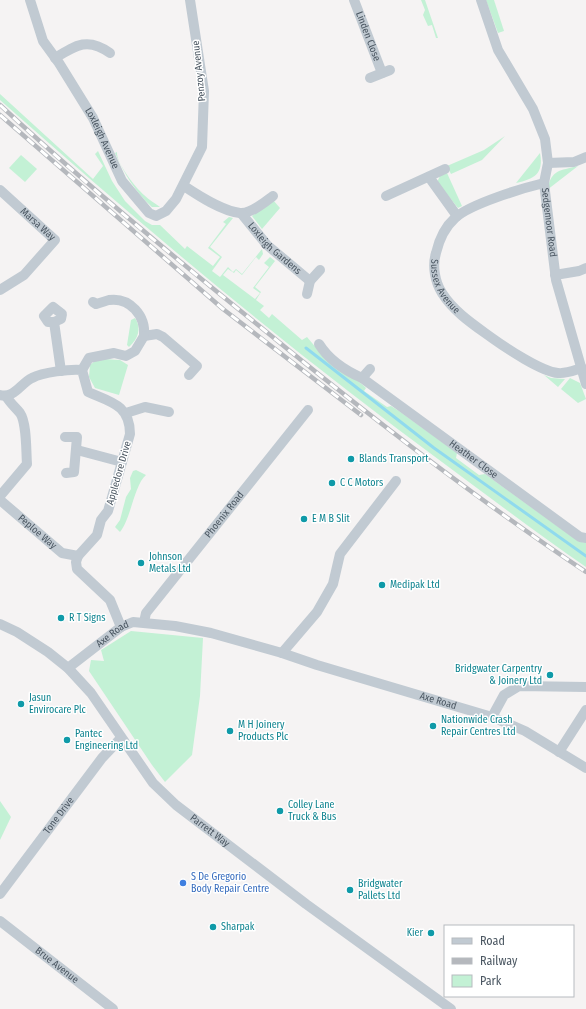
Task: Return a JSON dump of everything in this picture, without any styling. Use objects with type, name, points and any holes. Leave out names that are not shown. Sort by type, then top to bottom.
[{"type":"street","name":"Loxleigh Avenue","points":[[30,0],[42,41],[55,58],[93,118],[122,181],[152,215]]},
{"type":"street","name":"Penzoy Avenue","points":[[152,215],[159,215],[166,212],[184,186],[202,143],[204,91],[190,0]]},
{"type":"street","name":"Linden Close","points":[[354,0],[386,72],[370,78]]},
{"type":"street","name":"Sedgemoor Road","points":[[481,0],[504,63],[536,115],[545,139],[548,163],[544,183],[555,275],[563,309],[586,384]]},
{"type":"street","points":[[55,58],[75,45],[90,43],[106,46]]},
{"type":"street","points":[[548,163],[566,164],[586,157]]},
{"type":"street","points":[[386,196],[445,169]]},
{"type":"street","points":[[428,177],[457,216]]},
{"type":"street","name":"Sussex Avenue","points":[[544,183],[518,189],[457,216],[442,236],[435,257],[437,281],[447,300],[476,326],[498,342],[545,370],[561,374],[582,368]]},
{"type":"street","points":[[184,186],[209,201],[241,213],[254,209],[273,196]]},
{"type":"street","name":"Marsa Way","points":[[0,190],[55,240],[20,279],[0,290]]},
{"type":"street","name":"Loxleigh Gardens","points":[[241,213],[268,245],[310,281]]},
{"type":"street","points":[[555,275],[579,271],[586,268]]},
{"type":"street","name":"Loxleigh Gardens","points":[[307,294],[310,281],[320,270]]},
{"type":"street","points":[[93,302],[96,304],[108,300],[126,302],[139,313],[144,323],[144,336],[135,351],[126,356],[114,353],[89,358],[82,370],[88,392],[120,405],[126,413],[145,407],[169,412]]},
{"type":"street","points":[[54,322],[60,371]]},
{"type":"street","points":[[144,336],[157,334],[163,337],[197,366],[189,375]]},
{"type":"street","name":"Heather Close","points":[[319,344],[331,358],[350,373],[362,378],[580,536],[586,538]]},
{"type":"street","points":[[362,378],[370,369]]},
{"type":"street","points":[[0,496],[27,464],[23,422],[20,414],[3,396],[12,394],[32,378],[60,371],[82,370]]},
{"type":"street","name":"Phoenix Road","points":[[144,622],[146,613],[308,410]]},
{"type":"street","name":"Appledore Drive","points":[[78,556],[97,535],[101,520],[108,510],[130,434],[130,424],[126,413]]},
{"type":"street","points":[[65,437],[77,437],[74,472],[66,474]]},
{"type":"street","points":[[77,450],[122,462]]},
{"type":"street","points":[[282,653],[317,612],[333,584],[340,554],[396,481]]},
{"type":"street","name":"Peploe Way","points":[[0,500],[62,553],[78,556]]},
{"type":"street","points":[[78,556],[76,562],[77,569],[110,600],[122,627]]},
{"type":"street","name":"Axe Road","points":[[68,668],[122,627],[133,622],[144,622],[211,633],[492,717],[525,731],[586,768]]},
{"type":"street","name":"Parrett Way","points":[[0,624],[17,632],[48,652],[68,668],[91,693],[153,783],[176,805],[306,904],[451,1009]]},
{"type":"street","points":[[492,717],[504,696],[519,686],[586,687]]},
{"type":"street","points":[[559,752],[586,710]]},
{"type":"street","name":"Tone Drive","points":[[0,894],[98,764],[121,738]]},
{"type":"street","name":"Brue Avenue","points":[[0,922],[113,1009]]},
{"type":"green space","points":[[421,0],[425,0],[438,38],[436,38],[432,25],[428,26],[423,15],[425,10]]},
{"type":"green space","points":[[486,0],[494,0],[504,31],[498,33]]},
{"type":"green space","points":[[0,94],[93,179],[103,166],[95,154],[98,151],[112,181],[125,201],[145,221],[152,225],[160,225],[185,249],[187,246],[213,266],[220,257],[208,248],[226,224],[223,222],[229,217],[233,218],[210,247],[222,257],[212,271],[220,277],[228,267],[233,272],[236,269],[242,274],[262,249],[263,254],[259,260],[256,257],[242,275],[236,270],[234,273],[228,269],[223,275],[255,299],[260,293],[253,288],[269,267],[264,263],[270,257],[275,261],[255,287],[261,292],[256,300],[264,306],[260,310],[269,318],[272,314],[302,340],[307,337],[323,356],[363,385],[366,388],[364,391],[387,407],[391,406],[399,411],[457,453],[456,458],[479,475],[485,474],[578,541],[586,543],[586,567],[388,422],[219,288],[54,148],[0,100]]},
{"type":"green space","points":[[505,136],[482,160],[451,174],[447,166],[484,150]]},
{"type":"green space","points":[[117,152],[123,169],[132,181],[146,197],[160,207],[152,207],[135,189],[126,175],[118,160],[115,153]]},
{"type":"green space","points":[[540,153],[541,160],[539,171],[528,180],[516,183]]},
{"type":"green space","points":[[21,155],[37,169],[25,182],[9,168]]},
{"type":"green space","points":[[578,166],[547,190],[554,174],[561,170]]},
{"type":"green space","points":[[447,173],[462,206],[458,208],[437,182],[440,176]]},
{"type":"green space","points":[[273,200],[280,208],[262,229],[252,216]]},
{"type":"green space","points":[[135,318],[139,329],[137,337],[129,347],[127,345],[131,320]]},
{"type":"green space","points":[[104,359],[120,360],[128,365],[119,395],[95,388],[89,377],[90,365],[95,361]]},
{"type":"green space","points":[[544,375],[551,378],[565,379],[558,387]]},
{"type":"green space","points":[[570,378],[580,383],[586,399],[578,403],[561,389]]},
{"type":"green space","points":[[136,470],[146,475],[138,486],[127,519],[120,532],[115,527],[120,520],[126,497],[131,489],[130,478],[133,471]]},
{"type":"green space","points":[[131,631],[203,638],[200,696],[192,755],[165,782],[89,671],[91,660],[104,661],[101,650]]},
{"type":"green space","points":[[0,801],[11,817],[0,840]]},
{"type":"waterway","points":[[306,348],[434,448],[586,556]]},
{"type":"railway","points":[[0,105],[63,162],[192,272],[338,390],[419,453],[502,514],[586,572]]},
{"type":"railway","points":[[0,115],[223,309],[361,415]]},
{"type":"place","name":"Blands Transport","points":[[351,459]]},
{"type":"place","name":"C C Motors","points":[[332,483]]},
{"type":"place","name":"E M B Slit","points":[[304,519]]},
{"type":"place","name":"Johnson Metals Ltd","points":[[141,563]]},
{"type":"place","name":"Medipak Ltd","points":[[382,585]]},
{"type":"place","name":"R T Signs","points":[[61,618]]},
{"type":"place","name":"Bridgwater Carpentry & Joinery Ltd","points":[[550,675]]},
{"type":"place","name":"Jasun Envirocare Plc","points":[[21,704]]},
{"type":"place","name":"Nationwide Crash Repair Centres Ltd","points":[[433,726]]},
{"type":"place","name":"M H Joinery Products Plc","points":[[230,731]]},
{"type":"place","name":"Pantec Engineering Ltd","points":[[67,740]]},
{"type":"place","name":"Colley Lane Truck & Bus","points":[[280,811]]},
{"type":"place","name":"S De Gregorio Body Repair Centre","points":[[183,883]]},
{"type":"place","name":"Bridgwater Pallets Ltd","points":[[350,890]]},
{"type":"place","name":"Sharpak","points":[[213,927]]},
{"type":"place","name":"Kier","points":[[431,933]]}]
